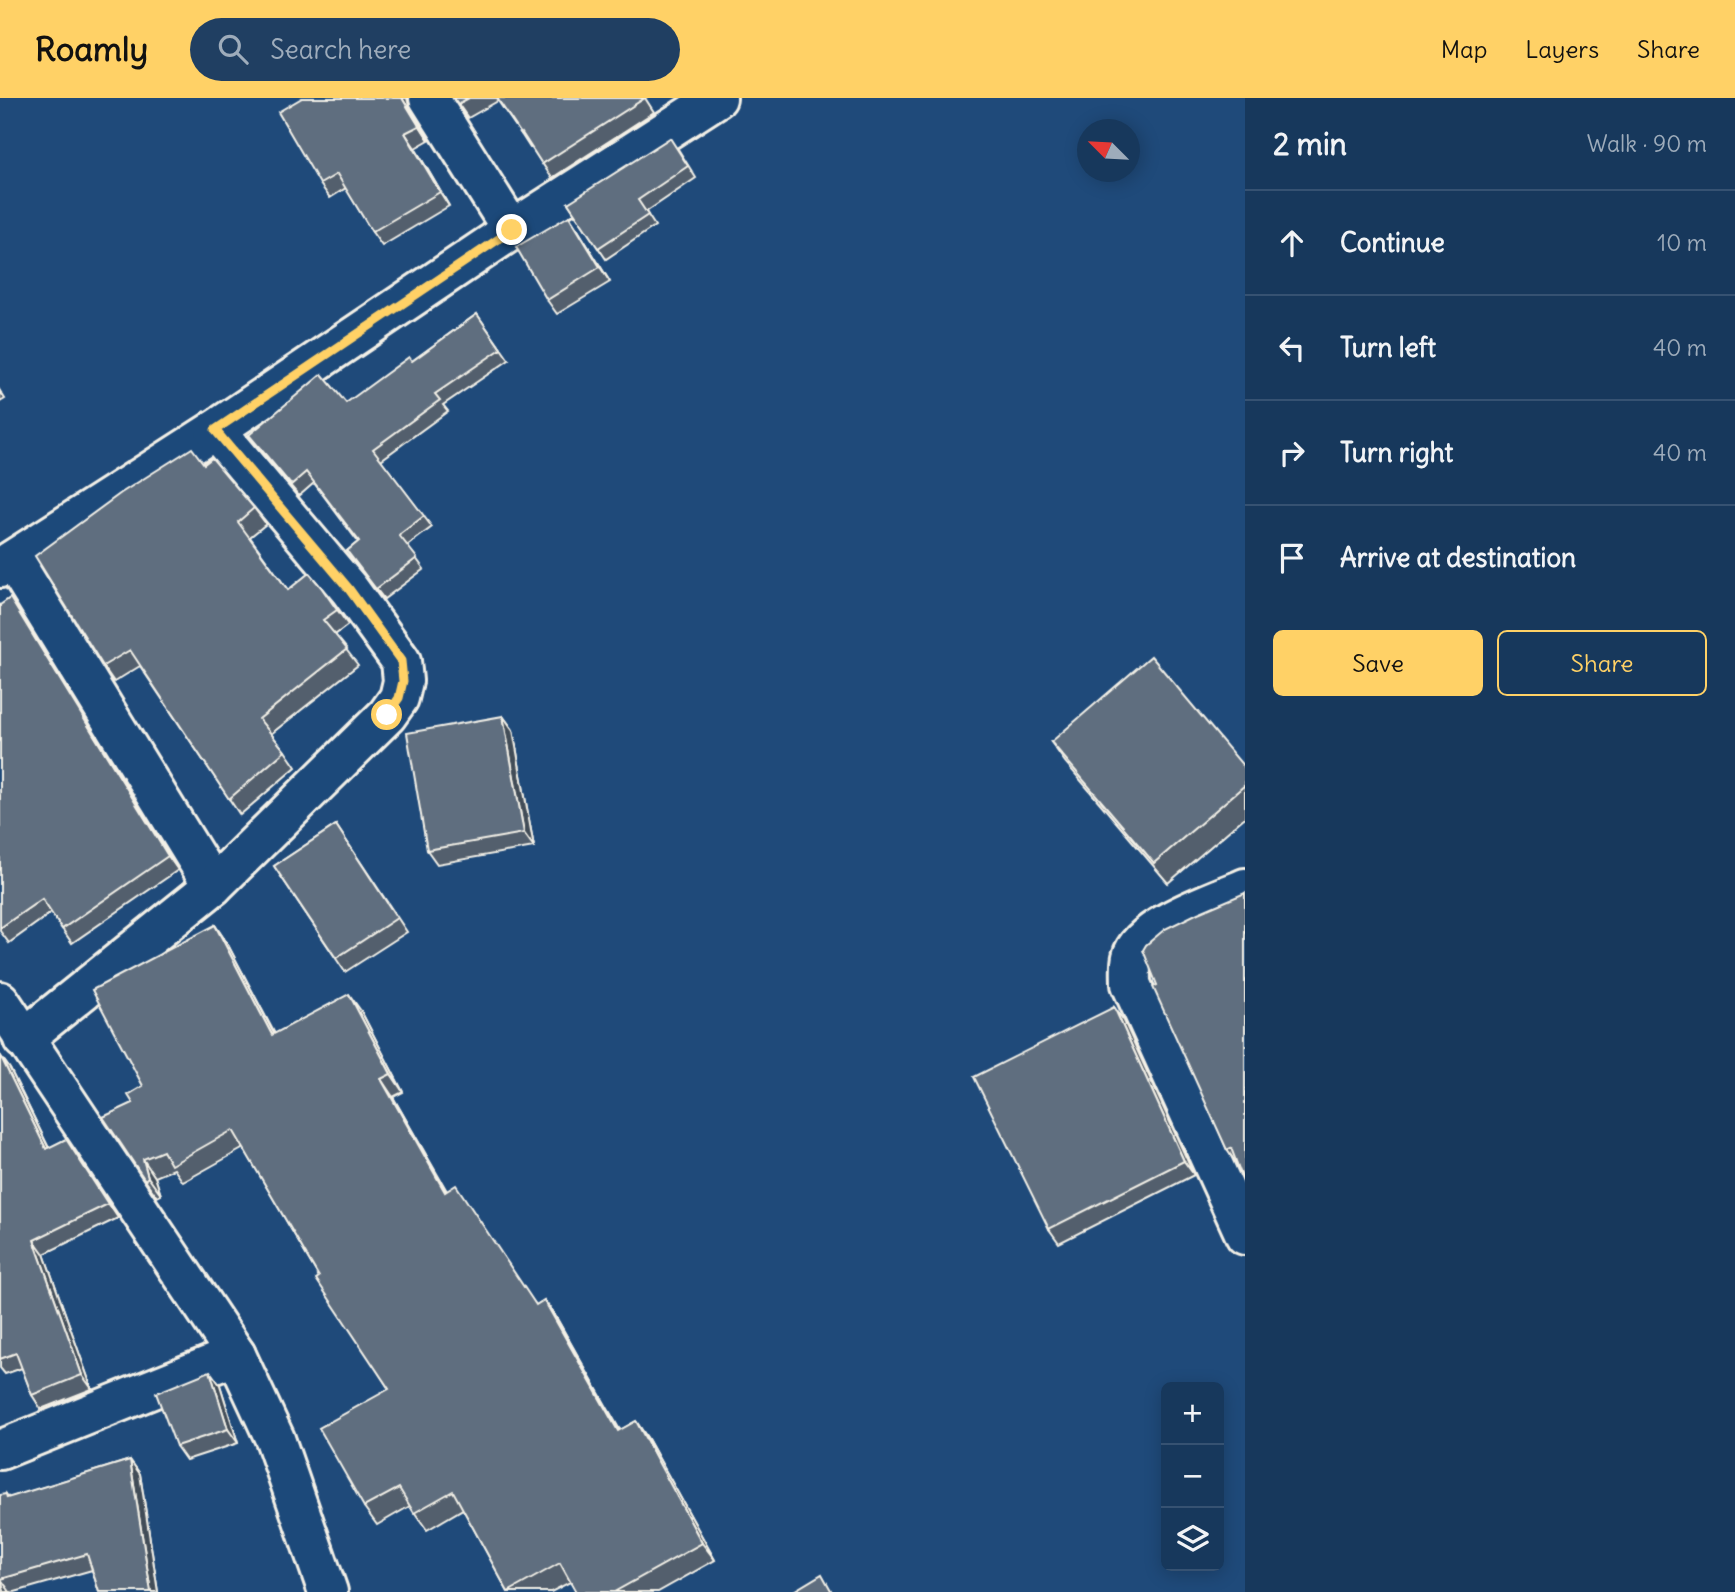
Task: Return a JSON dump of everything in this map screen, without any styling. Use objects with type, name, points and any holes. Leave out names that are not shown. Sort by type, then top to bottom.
[{"type":"street","points":[[429,98],[512,230]]},
{"type":"street","points":[[213,886],[6,564],[215,430],[512,230],[717,98]]},
{"type":"street","points":[[23,1039],[213,886],[387,715],[399,698],[403,681],[401,661],[349,589],[215,430]]},
{"type":"street","points":[[1243,1223],[1131,984],[1131,974],[1132,955],[1145,937],[1183,915],[1245,888]]},
{"type":"street","points":[[0,1001],[236,1355],[275,1439],[328,1592]]},
{"type":"street","points":[[0,1450],[236,1355]]},
{"type":"building","points":[[302,98],[402,98],[419,126],[405,133],[440,192],[372,232],[337,174],[320,184],[278,112]]},
{"type":"building","points":[[454,98],[469,98],[458,104]]},
{"type":"building","points":[[497,98],[645,98],[542,164]]},
{"type":"building","points":[[670,138],[688,166],[638,200],[648,215],[598,248],[568,203]]},
{"type":"building","points":[[569,216],[600,267],[547,300],[516,247]]},
{"type":"building","points":[[477,314],[501,349],[435,394],[440,400],[373,449],[424,516],[399,535],[417,558],[376,589],[347,551],[359,541],[306,472],[291,485],[249,435],[322,374],[346,403],[409,357],[412,361]]},
{"type":"building","points":[[192,448],[204,464],[212,458],[254,508],[238,522],[288,590],[309,573],[321,587],[337,610],[323,620],[347,649],[259,719],[285,751],[229,799],[130,650],[103,666],[35,556],[121,493]]},
{"type":"building","points":[[10,598],[168,856],[62,929],[42,899],[0,928],[0,605]]},
{"type":"building","points":[[1151,656],[1245,768],[1245,785],[1154,863],[1051,742]]},
{"type":"building","points":[[503,716],[524,833],[427,850],[407,733]]},
{"type":"building","points":[[336,825],[397,918],[336,958],[274,866]]},
{"type":"building","points":[[1245,893],[1245,1185],[1231,1148],[1227,1150],[1153,987],[1157,985],[1143,950],[1165,929]]},
{"type":"building","points":[[215,925],[272,1035],[349,994],[391,1074],[381,1079],[445,1192],[456,1185],[536,1305],[544,1300],[618,1431],[636,1421],[702,1543],[614,1592],[576,1592],[560,1563],[508,1592],[453,1491],[414,1513],[399,1488],[364,1507],[319,1428],[389,1389],[316,1279],[319,1277],[233,1130],[171,1165],[163,1151],[143,1159],[148,1177],[145,1180],[103,1117],[133,1103],[128,1095],[143,1086],[92,990]]},
{"type":"building","points":[[1114,1007],[1184,1161],[1049,1229],[974,1077]]},
{"type":"building","points":[[0,1055],[46,1149],[66,1139],[108,1204],[34,1240],[82,1375],[32,1395],[16,1353],[0,1359]]},
{"type":"building","points":[[210,1371],[228,1429],[176,1446],[156,1393]]},
{"type":"building","points":[[130,1460],[151,1592],[99,1592],[87,1554],[1,1579],[4,1592],[0,1592],[0,1495],[6,1494],[7,1498]]},
{"type":"building","points":[[822,1574],[832,1592],[792,1592]]},
{"type":"route","points":[[387,715],[399,698],[403,681],[401,661],[349,589],[215,430],[512,230]]}]
